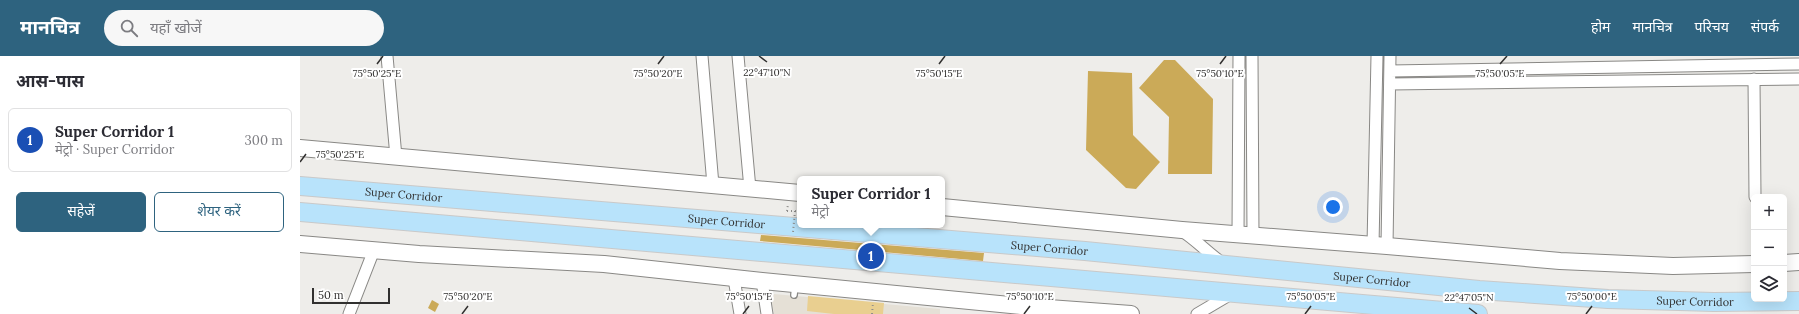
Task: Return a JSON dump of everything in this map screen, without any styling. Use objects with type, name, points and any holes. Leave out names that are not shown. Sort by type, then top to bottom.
[{"type":"main road","name":"Super Corridor","points":[[300,186],[797,228]]},
{"type":"main road","points":[[300,212],[1478,314]]},
{"type":"main road","name":"Super Corridor","points":[[798,228],[1224,264],[1471,289],[1608,299],[1714,302],[1799,301]]},
{"type":"street","points":[[387,56],[396,157]]},
{"type":"street","points":[[702,56],[713,185]]},
{"type":"street","points":[[738,56],[750,189]]},
{"type":"street","points":[[1239,56],[1245,236]]},
{"type":"street","points":[[1245,236],[1252,56]]},
{"type":"street","points":[[1377,56],[1380,245]]},
{"type":"street","points":[[1380,245],[1390,84],[1390,56]]},
{"type":"street","points":[[1390,71],[1799,64]]},
{"type":"street","points":[[1754,79],[1756,194]]},
{"type":"street","points":[[1390,84],[1799,79]]},
{"type":"street","points":[[300,148],[797,194]]},
{"type":"street","points":[[945,207],[1245,236],[1380,245],[1560,261],[1673,266],[1751,264]]},
{"type":"street","points":[[1182,230],[1198,242],[1208,253],[1224,264]]},
{"type":"street","points":[[300,244],[419,254],[604,264],[762,282],[795,290],[1131,314]]},
{"type":"street","points":[[349,314],[374,250]]},
{"type":"street","points":[[1787,263],[1799,262]]},
{"type":"street","points":[[734,279],[740,314]]},
{"type":"street","points":[[762,282],[767,314]]},
{"type":"street","points":[[1197,314],[1233,293]]},
{"type":"path","points":[[787,211],[795,211],[793,232]]},
{"type":"shaded area","points":[[774,294],[940,309],[940,314],[774,314],[772,302]]},
{"type":"shaded area","points":[[808,296],[884,303],[883,314],[834,314],[807,311]]},
{"type":"building","points":[[1164,60],[1175,60],[1213,99],[1212,174],[1168,174],[1169,117],[1139,88]]},
{"type":"building","points":[[1088,71],[1132,73],[1133,135],[1160,162],[1136,189],[1126,188],[1086,150]]},
{"type":"building","points":[[761,235],[984,253],[983,261],[760,241]]},
{"type":"building","points":[[432,300],[439,304],[435,312],[428,308]]},
{"type":"place","name":"Super Corridor 1","points":[[871,256]]}]
